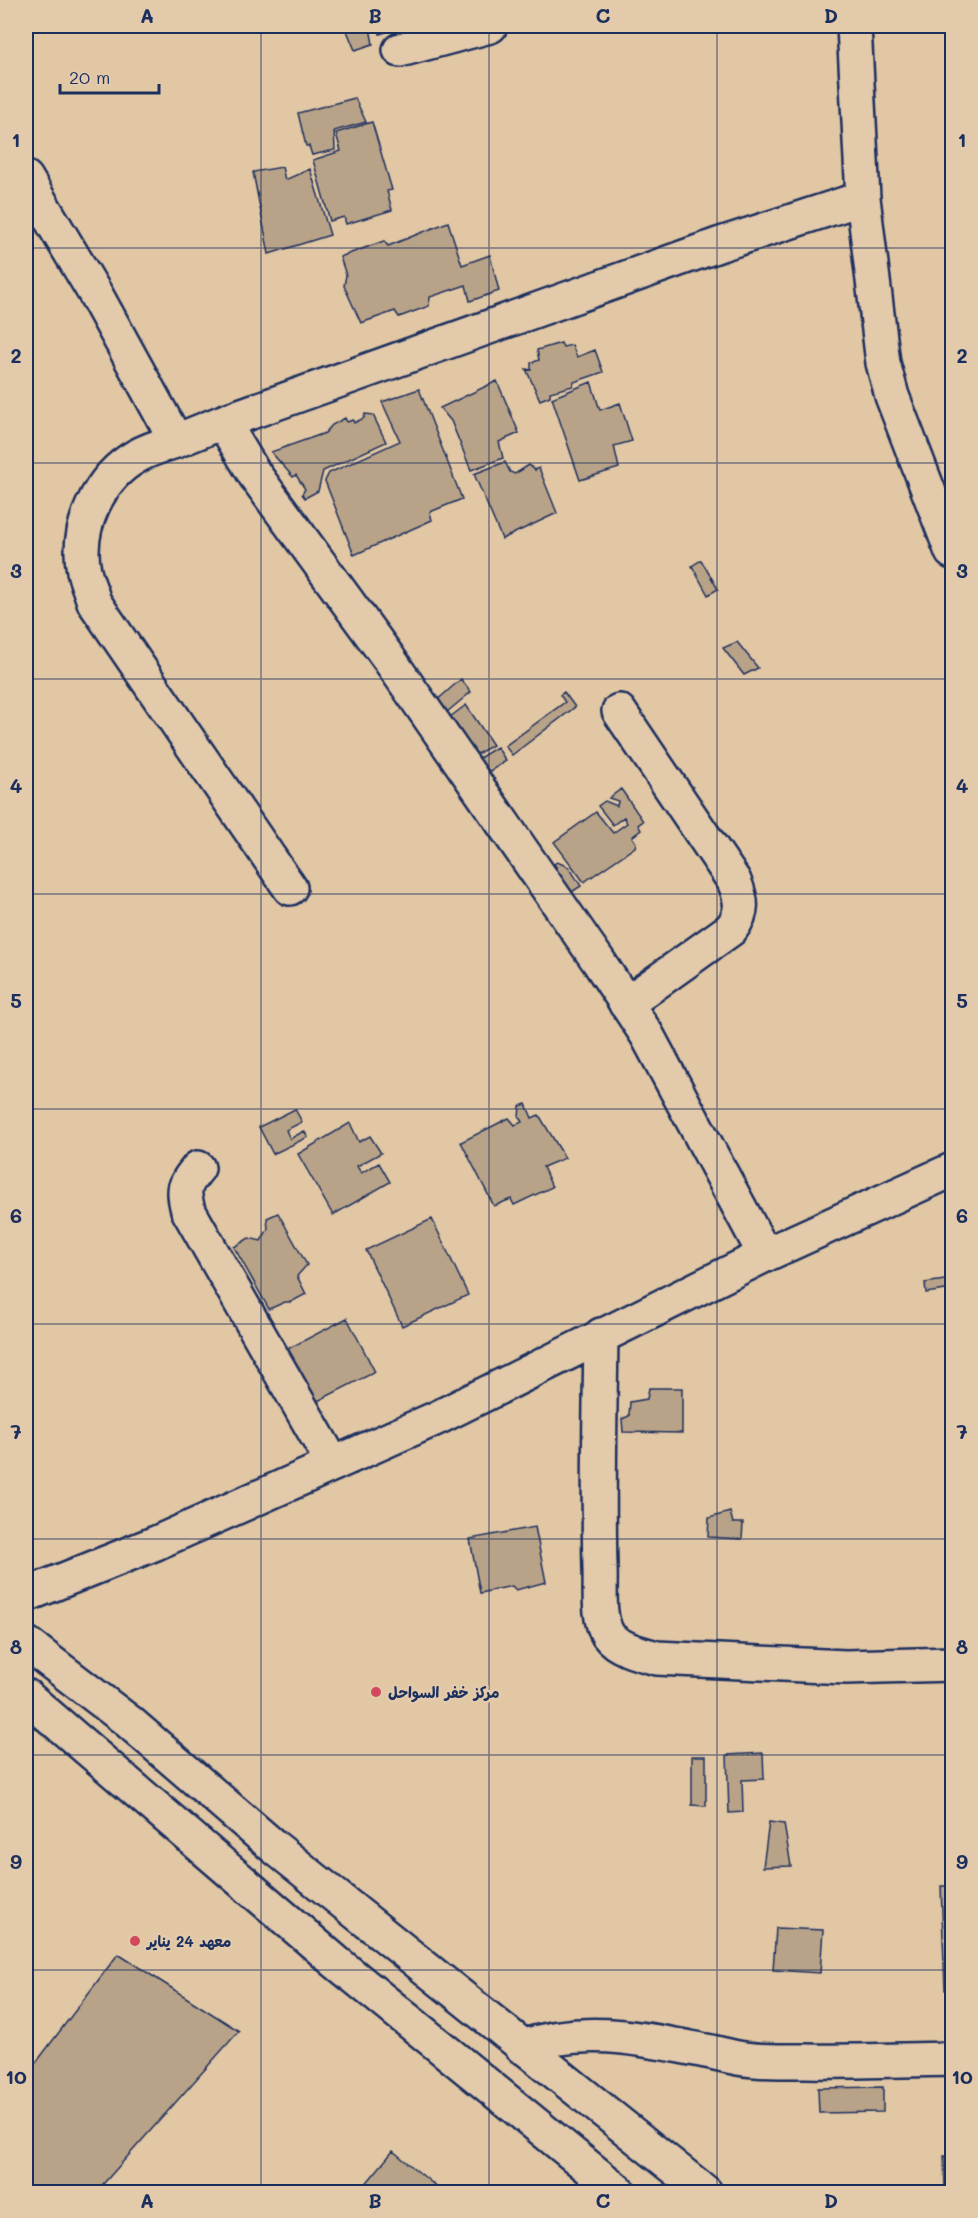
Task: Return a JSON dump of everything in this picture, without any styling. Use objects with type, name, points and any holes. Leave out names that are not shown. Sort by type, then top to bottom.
[{"type":"street","points":[[400,50],[490,26]]},
{"type":"street","points":[[854,26],[862,198],[883,363],[892,396],[952,552]]},
{"type":"street","points":[[26,178],[96,295],[176,441]]},
{"type":"street","points":[[290,888],[94,602],[84,569],[83,533],[108,479],[121,466],[138,455],[223,422],[722,244],[862,198]]},
{"type":"street","points":[[223,422],[262,485],[387,656],[647,1035],[765,1255]]},
{"type":"street","points":[[619,711],[734,881],[742,906],[731,929],[626,1004]]},
{"type":"street","points":[[198,1168],[184,1187],[188,1210],[333,1464]]},
{"type":"street","points":[[26,1594],[156,1543],[439,1416],[765,1255],[952,1170]]},
{"type":"street","points":[[601,1335],[600,1549],[602,1618],[609,1636],[621,1645],[657,1658],[846,1667],[952,1664]]},
{"type":"street","points":[[26,1643],[128,1722],[273,1846],[705,2193]]},
{"type":"street","points":[[26,1696],[336,1962],[619,2193]]},
{"type":"street","points":[[522,2047],[544,2039],[602,2034],[737,2058],[835,2061],[952,2059]]},
{"type":"building","points":[[345,26],[378,26],[370,28],[373,44],[355,50]]},
{"type":"building","points":[[378,26],[420,26],[404,31],[401,27],[380,34]]},
{"type":"building","points":[[355,98],[366,122],[334,131],[335,150],[312,155],[309,146],[306,146],[298,113]]},
{"type":"building","points":[[372,122],[392,190],[387,191],[392,210],[346,224],[344,217],[330,221],[313,160],[341,151],[336,133]]},
{"type":"building","points":[[282,167],[285,180],[310,169],[330,235],[269,254],[253,172]]},
{"type":"building","points":[[448,222],[462,265],[490,255],[499,291],[470,301],[466,285],[430,297],[429,306],[399,317],[395,311],[361,323],[344,286],[346,275],[340,257],[384,241],[388,246]]},
{"type":"building","points":[[561,343],[563,347],[572,345],[577,357],[595,350],[603,372],[574,382],[573,386],[550,392],[550,396],[540,400],[526,369],[531,370],[531,363],[539,360],[537,350]]},
{"type":"building","points":[[497,381],[519,433],[499,442],[503,458],[471,470],[451,421],[440,408]]},
{"type":"building","points":[[591,382],[600,410],[620,403],[632,441],[614,446],[619,468],[580,480],[552,398]]},
{"type":"building","points":[[419,389],[462,499],[430,512],[432,520],[354,555],[325,481],[329,473],[400,441],[382,402]]},
{"type":"building","points":[[365,414],[373,415],[386,442],[323,471],[318,491],[305,498],[302,494],[305,489],[296,475],[293,477],[271,452],[325,433],[332,425],[345,418],[347,422],[353,420],[354,423],[364,418]]},
{"type":"building","points":[[505,462],[510,472],[515,474],[529,465],[535,470],[539,468],[557,513],[502,539],[474,474]]},
{"type":"building","points":[[701,560],[718,589],[708,595],[692,566]]},
{"type":"building","points":[[737,642],[758,668],[744,675],[723,648]]},
{"type":"building","points":[[461,679],[471,692],[435,722],[426,710]]},
{"type":"building","points":[[564,692],[575,707],[512,755],[505,746],[565,702],[560,695]]},
{"type":"building","points":[[466,705],[493,745],[472,757],[438,726]]},
{"type":"building","points":[[497,747],[506,761],[485,774],[476,760]]},
{"type":"building","points":[[621,789],[643,821],[638,825],[641,830],[632,837],[636,843],[635,847],[584,882],[554,842],[596,812],[613,833],[627,823],[624,817],[613,825],[598,806],[605,801],[617,806],[618,801],[609,798]]},
{"type":"building","points":[[557,862],[569,867],[581,886],[558,901],[543,877],[557,868],[554,864]]},
{"type":"building","points":[[526,1104],[532,1118],[539,1115],[565,1158],[543,1167],[552,1187],[514,1205],[511,1199],[494,1206],[461,1142],[509,1118],[515,1125],[522,1122],[519,1117],[520,1106]]},
{"type":"building","points":[[295,1109],[302,1122],[286,1130],[290,1139],[304,1131],[308,1137],[273,1154],[259,1127]]},
{"type":"building","points":[[350,1123],[359,1142],[370,1136],[381,1153],[357,1166],[361,1173],[379,1163],[390,1182],[333,1215],[298,1154]]},
{"type":"building","points":[[278,1213],[307,1265],[297,1276],[306,1294],[269,1309],[234,1247],[249,1238],[261,1241],[268,1229],[267,1218]]},
{"type":"building","points":[[432,1219],[468,1295],[402,1326],[366,1250]]},
{"type":"building","points":[[951,1279],[952,1289],[926,1293],[925,1283]]},
{"type":"building","points":[[347,1318],[375,1372],[308,1406],[280,1353]]},
{"type":"building","points":[[649,1388],[682,1388],[682,1433],[623,1432],[622,1419],[629,1416],[630,1402],[647,1399]]},
{"type":"building","points":[[730,1512],[733,1523],[743,1523],[742,1539],[708,1537],[709,1518]]},
{"type":"building","points":[[535,1527],[546,1582],[516,1590],[512,1586],[480,1593],[470,1539]]},
{"type":"building","points":[[763,1753],[764,1779],[742,1780],[743,1812],[729,1813],[727,1755]]},
{"type":"building","points":[[692,1756],[706,1756],[706,1806],[692,1805]]},
{"type":"building","points":[[769,1822],[784,1824],[791,1866],[763,1867]]},
{"type":"building","points":[[941,1886],[952,1886],[952,1989],[945,1990]]},
{"type":"building","points":[[776,1928],[823,1930],[820,1973],[773,1970]]},
{"type":"building","points":[[118,1954],[239,2031],[96,2192],[26,2192],[26,2076]]},
{"type":"building","points":[[883,2087],[883,2112],[819,2113],[818,2088]]},
{"type":"building","points":[[393,2151],[438,2188],[445,2192],[359,2192]]},
{"type":"building","points":[[944,2156],[952,2156],[952,2192],[945,2192]]},
{"type":"place","name":"مركز خفر السواحل","points":[[376,1692]]},
{"type":"place","name":"معهد 24 يناير","points":[[135,1941]]}]
